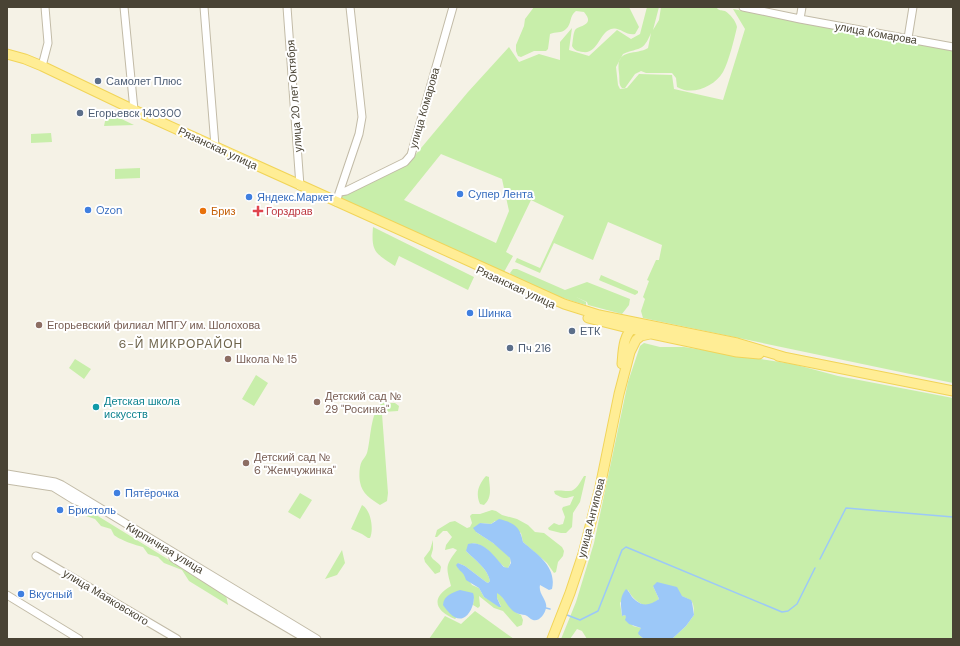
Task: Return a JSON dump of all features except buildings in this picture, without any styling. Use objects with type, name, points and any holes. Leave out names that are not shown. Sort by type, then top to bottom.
[{"type":"main road","name":"Рязанская улица","points":[[7,54],[42,66],[300,186],[564,304],[599,316],[624,321],[653,331]]},
{"type":"main road","name":"Рязанская улица","points":[[362,213],[548,303],[583,317],[610,325],[631,329]]},
{"type":"main road","points":[[624,321],[631,329],[637,327],[653,331],[737,343],[784,357],[953,391]]},
{"type":"main road","points":[[610,325],[615,328],[621,336],[626,351]]},
{"type":"main road","name":"улица Антипова","points":[[552,639],[583,554],[598,494],[619,394],[626,351],[625,340],[631,329]]},
{"type":"main road","name":"улица Антипова","points":[[626,351],[641,336],[653,331]]},
{"type":"street","points":[[42,66],[47,52],[48,43],[45,7]]},
{"type":"street","points":[[124,7],[134,110]]},
{"type":"street","points":[[204,7],[215,146]]},
{"type":"street","name":"улица 20 лет Октября","points":[[287,7],[300,186]]},
{"type":"street","points":[[336,202],[359,134],[362,117],[350,7]]},
{"type":"street","name":"улица Комарова","points":[[340,192],[346,191],[405,162],[411,155],[453,7]]},
{"type":"street","name":"улица Комарова","points":[[743,7],[953,47]]},
{"type":"street","points":[[800,19],[802,7]]},
{"type":"street","points":[[908,38],[913,7]]},
{"type":"street","name":"Кирпичная улица","points":[[7,474],[55,482],[62,485],[317,639]]},
{"type":"street","name":"Кирпичная улица","points":[[7,480],[56,489],[151,544],[231,595],[306,639]]},
{"type":"street","name":"улица Маяковского","points":[[36,556],[176,639]]},
{"type":"street","points":[[7,595],[79,639]]},
{"type":"green space","points":[[534,7],[629,7],[639,27],[635,34],[629,34],[614,28],[611,29],[607,31],[592,50],[588,52],[578,51],[572,46],[574,32],[577,28],[587,23],[588,20],[584,12],[576,11],[572,15],[566,29],[550,34],[548,49],[546,51],[534,51],[521,57],[518,56],[516,45],[524,26],[525,19]]},
{"type":"green space","points":[[647,7],[659,7],[653,30],[659,20],[661,7],[716,7],[719,10],[725,11],[729,14],[737,27],[723,72],[708,86],[696,90],[689,91],[677,87],[676,78],[672,73],[646,73],[641,71],[635,74],[625,88],[622,88],[620,83],[620,60],[616,67],[618,85],[620,89],[627,88],[639,74],[672,75],[674,89],[723,100],[745,29],[733,9],[953,51],[953,383],[643,318],[641,311],[645,299],[643,297],[649,281],[647,280],[656,260],[659,260],[662,245],[608,222],[593,260],[554,243],[540,273],[515,262],[517,258],[540,268],[564,216],[531,200],[506,252],[513,256],[504,272],[500,274],[341,199],[343,194],[411,160],[468,92],[509,47],[519,62],[539,54],[560,60],[560,42],[572,28],[569,50],[589,56],[617,30],[631,39],[640,34]],"holes":[[[651,33],[648,48],[627,54],[620,59],[623,54],[643,46]],[[441,154],[502,179],[509,211],[496,243],[404,200]]]},
{"type":"green space","points":[[107,112],[134,125],[104,126]]},
{"type":"green space","points":[[51,133],[52,142],[31,143],[31,134]]},
{"type":"green space","points":[[140,168],[140,178],[115,179],[115,169]]},
{"type":"green space","points":[[373,227],[474,277],[468,290],[399,256],[395,266],[388,262],[379,255],[374,247]]},
{"type":"green space","points":[[513,269],[517,269],[565,290],[587,282],[630,299],[629,305],[622,314],[588,305],[587,302],[576,297],[586,302],[586,305],[576,302],[512,277],[510,273]]},
{"type":"green space","points":[[601,275],[638,291],[638,293],[635,295],[601,281],[599,280]]},
{"type":"green space","points":[[644,343],[660,347],[684,347],[793,364],[838,376],[953,398],[953,639],[672,639],[686,626],[694,615],[693,603],[680,595],[653,586],[659,599],[651,605],[643,605],[634,599],[628,590],[620,603],[622,616],[625,615],[633,626],[641,628],[639,635],[644,639],[587,639],[582,631],[577,629],[570,639],[561,639],[576,602],[594,543],[628,382],[640,346]]},
{"type":"green space","points":[[75,359],[91,369],[84,379],[69,368]]},
{"type":"green space","points":[[256,375],[268,383],[254,406],[242,399]]},
{"type":"green space","points":[[382,403],[395,403],[399,406],[398,411],[383,412],[382,414],[388,493],[387,501],[380,505],[367,496],[361,486],[359,474],[361,463],[367,453],[373,419],[378,407]]},
{"type":"green space","points":[[486,476],[489,477],[490,493],[487,502],[484,505],[480,504],[478,492],[481,482]]},
{"type":"green space","points":[[584,476],[586,476],[580,502],[573,513],[572,527],[566,533],[549,530],[548,528],[554,523],[559,525],[563,524],[565,517],[562,509],[563,507],[570,505],[574,496],[562,498],[555,494],[554,491],[573,490],[578,486]]},
{"type":"green space","points":[[300,493],[312,500],[300,519],[288,512]]},
{"type":"green space","points":[[80,505],[226,595],[228,605],[189,581],[182,570],[164,563],[158,557],[148,554],[143,547],[116,537],[111,529],[101,526],[95,519],[74,512],[77,506]]},
{"type":"green space","points":[[362,505],[370,515],[372,530],[370,538],[351,529]]},
{"type":"green space","points":[[492,510],[502,515],[517,519],[528,525],[535,532],[544,533],[562,547],[564,551],[563,556],[558,562],[556,572],[554,573],[547,563],[523,542],[521,533],[495,521],[491,524],[480,523],[476,532],[508,555],[510,558],[509,566],[506,568],[484,547],[473,543],[466,551],[484,569],[490,581],[488,583],[486,582],[465,566],[458,563],[458,568],[464,573],[472,585],[479,588],[484,597],[501,606],[497,598],[497,592],[514,611],[521,615],[523,620],[522,625],[517,627],[503,611],[494,608],[479,596],[480,606],[478,608],[473,605],[474,598],[454,616],[457,617],[455,619],[443,612],[439,608],[438,604],[440,595],[451,586],[448,575],[448,567],[450,560],[457,550],[453,548],[445,550],[446,545],[452,537],[447,531],[443,531],[435,537],[437,530],[450,522],[455,521],[467,528],[470,527],[472,523],[470,516],[472,514],[480,514]]},
{"type":"green space","points":[[433,540],[431,556],[441,567],[440,572],[435,574],[425,562],[424,558],[430,550]]},
{"type":"green space","points":[[342,550],[345,563],[337,575],[325,579]]},
{"type":"green space","points":[[475,611],[514,639],[429,639],[445,616],[461,624]]},
{"type":"water","points":[[499,519],[516,526],[523,542],[545,562],[552,574],[552,589],[549,590],[540,585],[540,591],[546,602],[546,608],[541,617],[537,620],[533,620],[526,615],[514,612],[497,593],[497,598],[501,607],[484,597],[479,588],[466,580],[456,565],[458,563],[465,566],[486,582],[488,583],[490,581],[484,569],[466,551],[468,544],[473,543],[484,546],[504,567],[508,568],[511,563],[510,558],[493,543],[476,532],[473,528],[480,523],[491,524]]},
{"type":"water","points":[[657,582],[677,587],[682,596],[691,600],[692,602],[694,615],[686,626],[672,639],[644,639],[638,633],[641,628],[629,624],[625,620],[625,615],[622,616],[621,599],[626,589],[639,603],[648,604],[659,599],[653,586]]},
{"type":"water","points":[[460,590],[473,593],[474,599],[468,614],[460,619],[454,617],[443,605],[445,599],[451,593]]},
{"type":"waterway","points":[[820,559],[846,508],[953,517]]},
{"type":"waterway","points":[[567,615],[580,620],[598,611],[622,550],[626,547],[782,612],[788,611],[797,604],[815,568]]},
{"type":"waterway","points":[[546,608],[550,609]]},
{"type":"place","name":"Самолет Плюс","points":[[98,81]]},
{"type":"place","name":"Егорьевск 140300","points":[[80,113]]},
{"type":"place","name":"Супер Лента","points":[[460,194]]},
{"type":"place","name":"Яндекс.Маркет","points":[[249,197]]},
{"type":"place","name":"Ozon","points":[[88,210]]},
{"type":"place","name":"Бриз","points":[[203,211]]},
{"type":"place","name":"Горздрав","points":[[258,211]]},
{"type":"place","name":"Шинка","points":[[470,313]]},
{"type":"place","name":"Егорьевский филиал МПГУ им. Шолохова","points":[[39,325]]},
{"type":"place","name":"ЕТК","points":[[572,331]]},
{"type":"place","name":"Пч 216","points":[[510,348]]},
{"type":"place","name":"Школа № 15","points":[[228,359]]},
{"type":"place","name":"Детский сад № 29 \"Росинка\"","points":[[317,402]]},
{"type":"place","name":"Детская школа искусств","points":[[96,407]]},
{"type":"place","name":"Детский сад № 6 \"Жемчужинка\"","points":[[246,463]]},
{"type":"place","name":"Пятёрочка","points":[[117,493]]},
{"type":"place","name":"Бристоль","points":[[60,510]]},
{"type":"place","name":"Вкусный","points":[[21,594]]},
{"type":"district","name":"6-Й МИКРОРАЙОН","points":[[181,344]]}]
